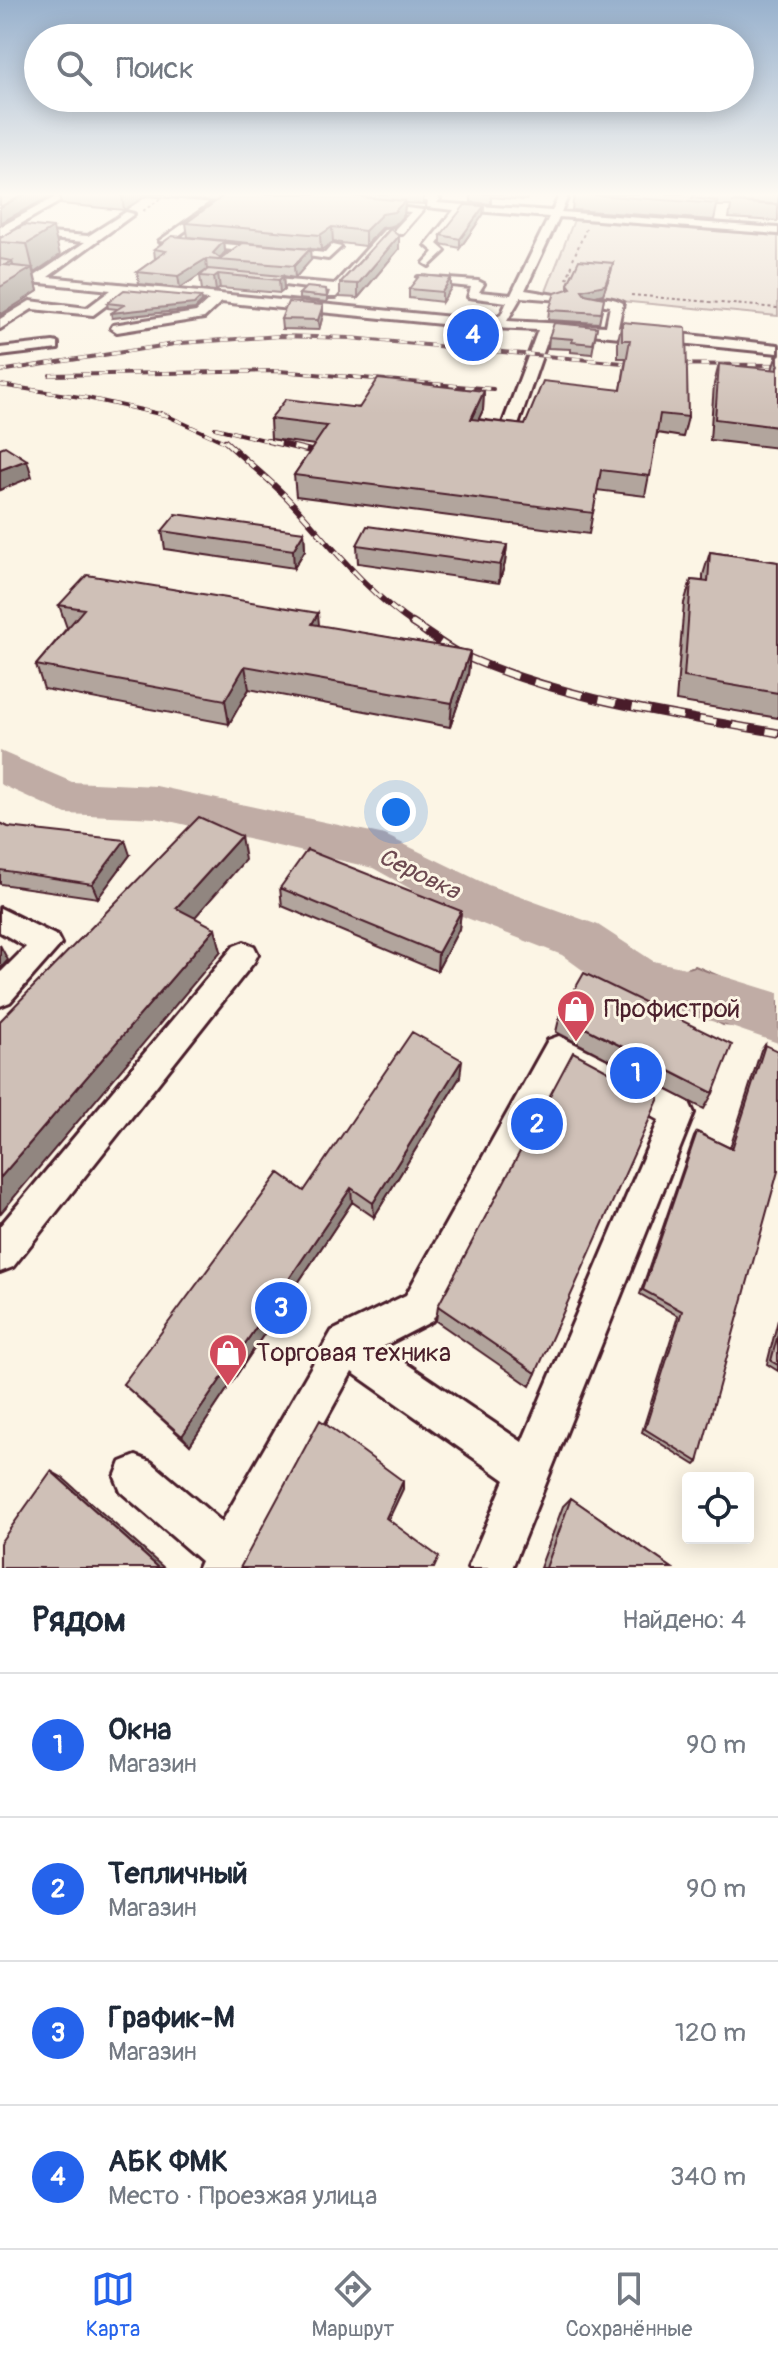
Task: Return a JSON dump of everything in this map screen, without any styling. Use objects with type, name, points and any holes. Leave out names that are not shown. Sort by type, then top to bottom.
[{"type":"street","points":[[37,280],[56,267]]},
{"type":"street","points":[[254,267],[349,275]]},
{"type":"street","points":[[238,279],[335,291],[356,267]]},
{"type":"street","points":[[492,323],[504,319],[529,267]]},
{"type":"street","points":[[0,276],[264,302],[263,313],[356,322],[387,315],[753,341],[778,349]]},
{"type":"street","points":[[422,279],[478,284],[472,295],[561,297]]},
{"type":"street","points":[[184,294],[200,281]]},
{"type":"street","points":[[87,323],[128,289]]},
{"type":"street","points":[[0,325],[30,305],[89,312],[128,289]]},
{"type":"street","points":[[117,328],[200,315],[218,298]]},
{"type":"street","points":[[590,301],[617,303],[611,330]]},
{"type":"street","points":[[508,431],[545,328]]},
{"type":"street","points":[[0,352],[53,346]]},
{"type":"street","points":[[0,919],[47,944],[0,993]]},
{"type":"street","points":[[0,1254],[244,954]]},
{"type":"street","points":[[136,1477],[224,1562],[346,1345],[419,1308],[559,1050],[678,1113],[527,1470],[490,1568]]},
{"type":"street","points":[[346,1345],[527,1470]]},
{"type":"path","points":[[567,279],[571,267]]},
{"type":"path","points":[[627,295],[778,308]]},
{"type":"shaded area","points":[[556,267],[778,267],[778,316],[545,294]]},
{"type":"water","points":[[695,966],[778,1001],[778,1030],[723,1025],[640,982]]},
{"type":"building","points":[[0,267],[32,268],[0,287]]},
{"type":"building","points":[[144,267],[193,267],[178,276],[137,272]]},
{"type":"building","points":[[355,267],[372,267],[358,284],[340,283]]},
{"type":"building","points":[[576,267],[611,267],[605,285],[582,290],[585,294],[604,298],[601,313],[549,310],[555,293],[571,288],[568,284]]},
{"type":"building","points":[[208,269],[283,276],[279,280],[218,274],[214,277],[200,276]]},
{"type":"building","points":[[420,275],[451,278],[442,292],[409,289]]},
{"type":"building","points":[[306,287],[326,289],[327,297],[299,294]]},
{"type":"building","points":[[124,290],[201,297],[194,304],[111,313],[124,305],[107,303]]},
{"type":"building","points":[[288,302],[323,305],[318,320],[281,319]]},
{"type":"building","points":[[622,322],[686,328],[688,417],[660,414],[650,476],[601,470],[593,513],[294,475],[327,426],[270,419],[286,399],[359,408],[378,379],[484,391],[471,419],[525,425],[543,381],[621,390],[630,340],[622,340]]},
{"type":"building","points":[[554,323],[597,327],[593,344],[549,337]]},
{"type":"building","points":[[719,364],[778,370],[778,427],[715,419]]},
{"type":"building","points":[[5,446],[27,460],[0,470],[0,448]]},
{"type":"building","points":[[176,514],[304,532],[293,550],[162,531]]},
{"type":"building","points":[[367,526],[507,545],[500,565],[357,545]]},
{"type":"building","points":[[710,552],[778,562],[778,693],[684,677],[691,580],[708,582]]},
{"type":"building","points":[[87,575],[318,613],[312,624],[470,651],[452,703],[245,666],[225,700],[36,665],[84,609],[59,605]]},
{"type":"building","points":[[199,817],[241,836],[176,908],[215,928],[0,1178],[0,1021]]},
{"type":"building","points":[[0,823],[8,827],[125,840],[92,884],[0,870]]},
{"type":"building","points":[[307,850],[461,911],[438,953],[280,888]]},
{"type":"building","points":[[584,973],[732,1045],[713,1093],[560,1015]]},
{"type":"building","points":[[412,1032],[462,1060],[373,1203],[351,1188],[182,1436],[123,1384],[279,1173],[304,1191]]},
{"type":"building","points":[[765,1045],[778,1051],[778,1171],[698,1462],[645,1429],[682,1311],[643,1290],[697,1132],[732,1149]]},
{"type":"building","points":[[573,1052],[659,1098],[536,1373],[438,1306]]},
{"type":"building","points":[[778,1334],[778,1365],[771,1361]]},
{"type":"building","points":[[320,1420],[403,1481],[386,1518],[439,1557],[434,1568],[240,1568]]},
{"type":"building","points":[[51,1471],[159,1568],[0,1568],[0,1543]]},
{"type":"building","points":[[571,1498],[672,1568],[546,1568]]},
{"type":"waterway","name":"Серовка","points":[[0,766],[66,798],[156,802],[385,853],[471,899],[580,940],[640,982],[723,1000],[778,1018]]},
{"type":"railway","points":[[0,371],[181,343],[280,336],[350,338],[634,364],[778,365]]},
{"type":"railway","points":[[50,375],[279,371],[493,389]]},
{"type":"railway","points":[[0,385],[87,398],[166,415]]},
{"type":"railway","points":[[161,413],[166,415]]},
{"type":"railway","points":[[166,415],[227,443]]},
{"type":"railway","points":[[215,428],[277,443]]},
{"type":"railway","points":[[225,441],[285,496],[365,583],[415,625]]},
{"type":"railway","points":[[268,441],[332,456]]},
{"type":"railway","points":[[412,623],[458,653],[535,682],[615,703],[778,733]]},
{"type":"place","name":"АБК ФМК","points":[[473,335]]},
{"type":"place","name":"Профистрой","points":[[576,1043]]},
{"type":"place","name":"Окна","points":[[636,1073]]},
{"type":"place","name":"Тепличный","points":[[537,1124]]},
{"type":"place","name":"График-М","points":[[281,1308]]},
{"type":"place","name":"Торговая техника","points":[[228,1387]]}]
